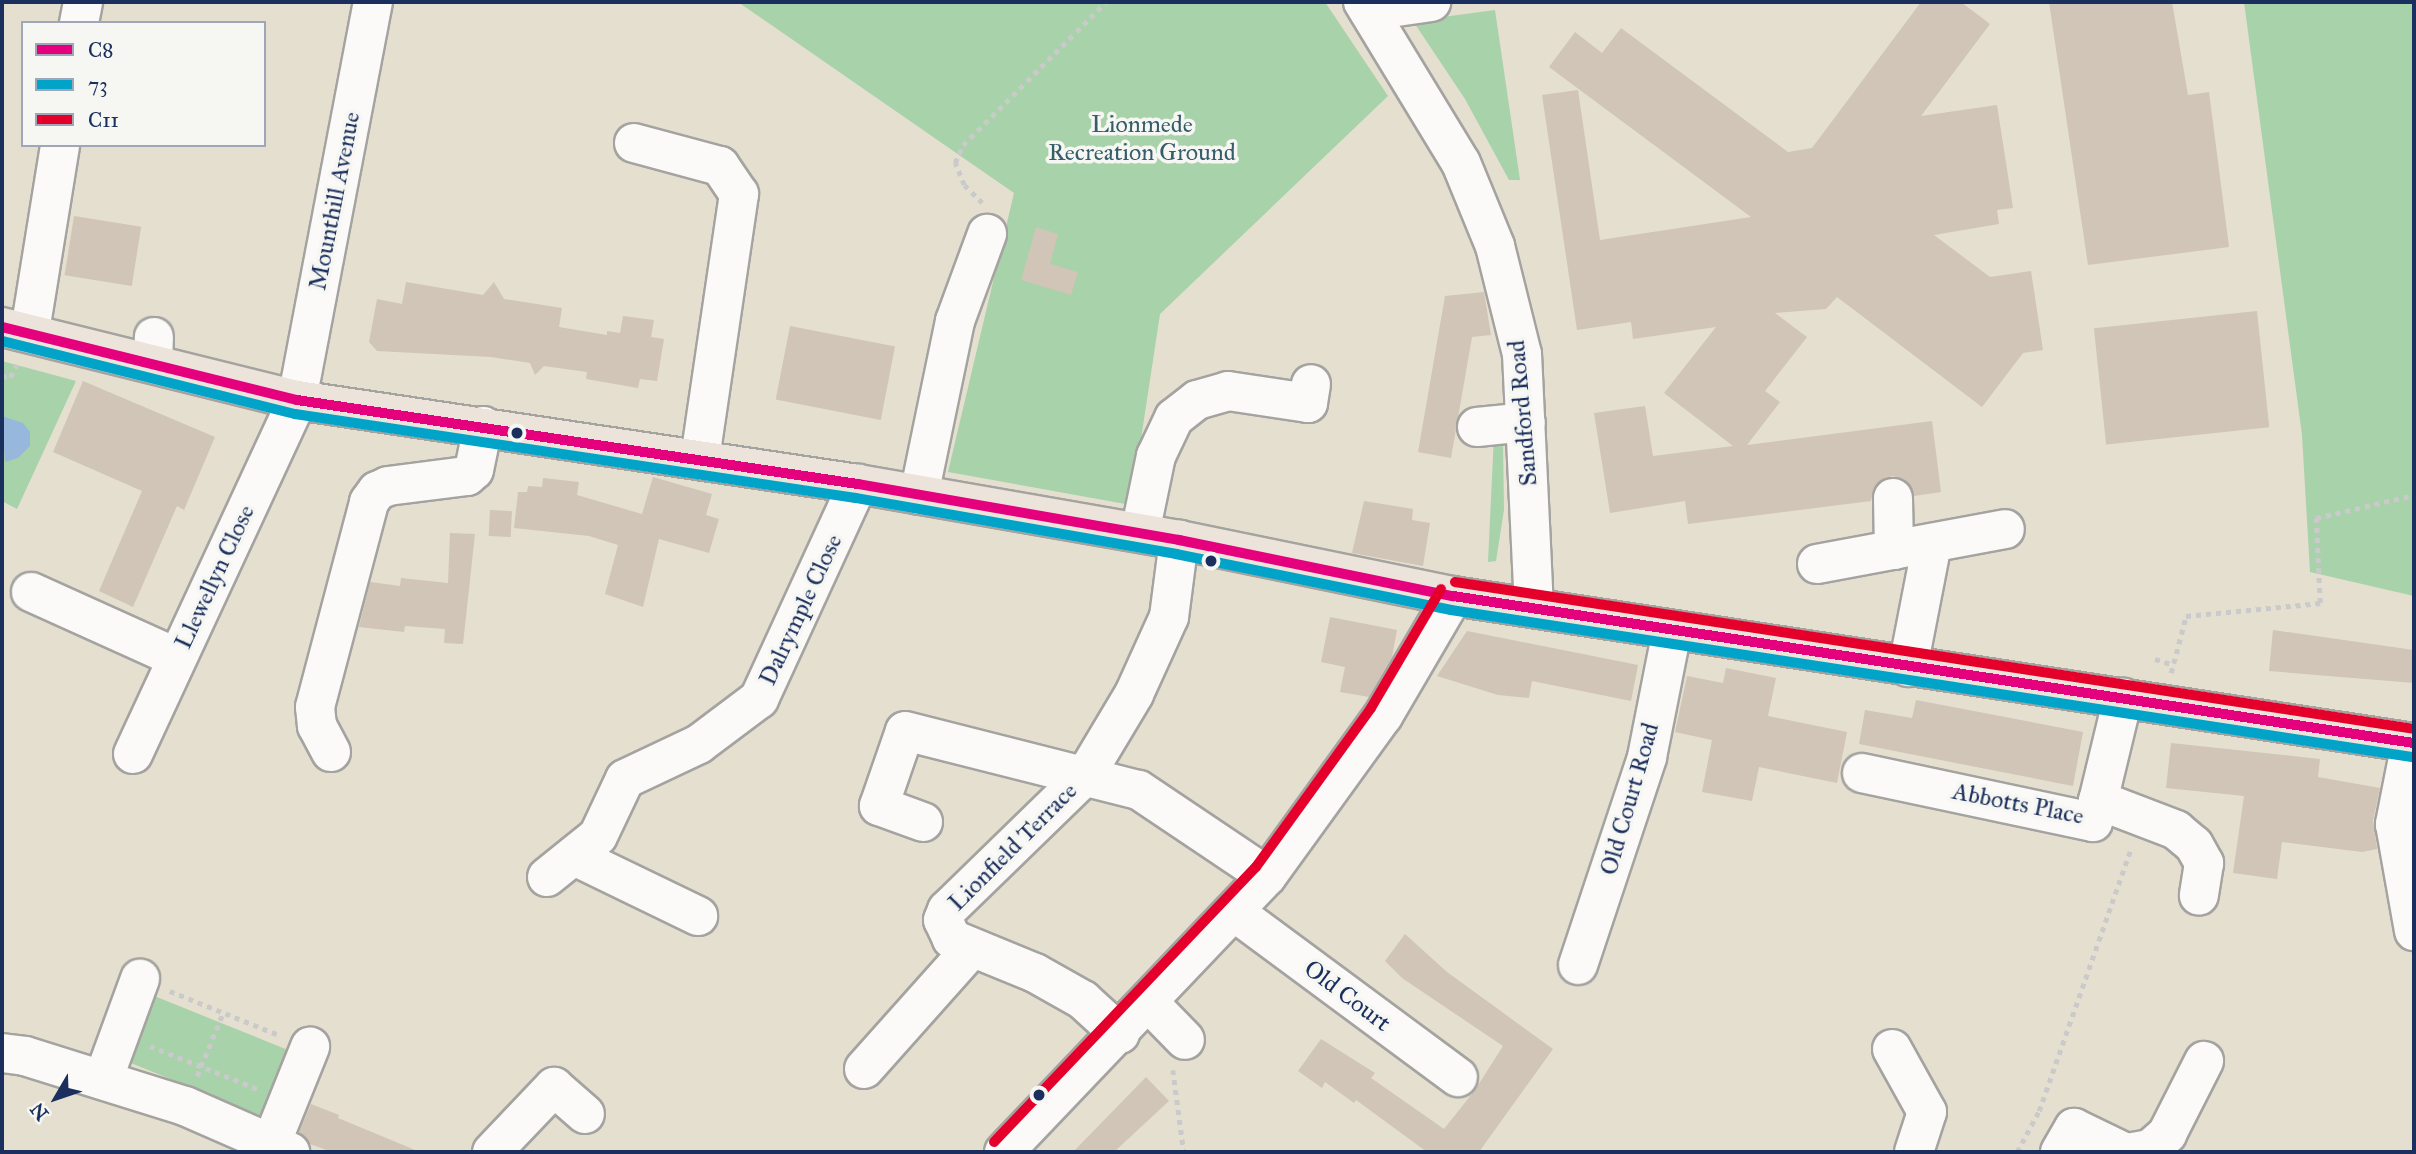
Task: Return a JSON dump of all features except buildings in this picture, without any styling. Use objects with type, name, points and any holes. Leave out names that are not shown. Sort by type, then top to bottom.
[{"type":"main road","points":[[16,329],[89,336],[153,350],[297,400],[700,457],[1180,540],[1453,596],[2412,743]]},
{"type":"street","points":[[79,21],[83,2]]},
{"type":"street","name":"Mounthill Avenue","points":[[297,400],[373,2]]},
{"type":"street","points":[[1366,6],[1431,2]]},
{"type":"street","name":"Sandford Road","points":[[1366,6],[1461,163],[1495,247],[1522,354],[1534,608]]},
{"type":"street","points":[[634,143],[720,166],[739,194],[700,457]]},
{"type":"street","points":[[16,329],[60,147]]},
{"type":"street","points":[[919,495],[955,321],[987,234]]},
{"type":"street","points":[[1140,533],[1156,456],[1174,418],[1197,400],[1228,391],[1308,403],[1311,384]]},
{"type":"street","name":"Llewellyn Close","points":[[133,754],[297,400]]},
{"type":"street","points":[[1477,427],[1526,422]]},
{"type":"street","points":[[331,751],[317,726],[315,707],[369,502],[377,491],[388,485],[467,476],[474,470],[483,426]]},
{"type":"street","name":"Dalrymple Close","points":[[698,915],[645,889],[560,866],[598,836],[625,779],[699,744],[759,699],[858,484]]},
{"type":"street","points":[[1893,498],[1894,550]]},
{"type":"street","points":[[1817,564],[2005,529]]},
{"type":"street","points":[[1085,776],[1134,694],[1169,617],[1180,540]]},
{"type":"street","points":[[1908,667],[1932,543]]},
{"type":"street","points":[[31,592],[177,658]]},
{"type":"street","points":[[1004,1152],[1150,1004],[1267,876],[1383,716],[1453,596]]},
{"type":"street","name":"Old Court Road","points":[[1578,965],[1647,757],[1672,631]]},
{"type":"street","name":"Abbotts Place","points":[[1862,773],[2095,811],[2123,698]]},
{"type":"street","points":[[923,822],[878,806],[905,731],[1139,790],[1267,876]]},
{"type":"street","points":[[2412,743],[2408,791],[2395,824],[2414,931]]},
{"type":"street","name":"Lionfield Terrace","points":[[1085,776],[947,910],[946,931],[970,950],[1035,974],[1083,1000],[1120,1034]]},
{"type":"street","points":[[2095,811],[2176,830],[2194,845],[2204,863],[2199,896]]},
{"type":"street","name":"Old Court","points":[[1236,913],[1458,1077]]},
{"type":"street","name":"Lionfield Terrace","points":[[864,1069],[970,950]]},
{"type":"street","points":[[103,1080],[117,1033],[140,979]]},
{"type":"street","points":[[1150,1004],[1185,1040]]},
{"type":"street","points":[[2,1053],[103,1080],[185,1106],[280,1148],[288,1102],[310,1047]]},
{"type":"street","points":[[1892,1049],[1927,1112],[1914,1152]]},
{"type":"street","points":[[2133,1152],[2150,1149],[2167,1134],[2204,1061]]},
{"type":"street","points":[[492,1152],[554,1087],[585,1114]]},
{"type":"street","points":[[2060,1152],[2074,1128],[2124,1152]]},
{"type":"path","points":[[2161,704],[2186,616],[2320,603],[2316,518],[2414,495]]},
{"type":"path","points":[[2155,659],[2174,665]]},
{"type":"path","points":[[2017,1152],[2039,1111],[2135,839],[2095,811]]},
{"type":"path","points":[[140,979],[310,1047]]},
{"type":"path","points":[[185,1106],[223,1013]]},
{"type":"path","points":[[117,1033],[288,1102]]},
{"type":"path","points":[[1184,1152],[1172,1058],[1185,1040]]},
{"type":"green space","name":"Lionmede Recreation Ground","points":[[738,2],[1325,2],[1388,96],[1160,314],[1131,505],[948,472],[1014,193]]},
{"type":"green space","points":[[2244,2],[2414,2],[2414,596],[2310,572],[2302,435]]},
{"type":"green space","points":[[1495,10],[1520,180],[1509,180],[1465,99],[1413,21]]},
{"type":"green space","points":[[2,361],[76,381],[17,509],[2,501]]},
{"type":"green space","points":[[1494,435],[1503,442],[1504,510],[1496,561],[1488,562]]},
{"type":"green space","points":[[142,991],[298,1054],[271,1120],[115,1057]]},
{"type":"water","points":[[2,416],[23,423],[30,432],[30,446],[18,458],[5,462]]},
{"type":"transit line","name":"C8","points":[[2,327],[297,400],[858,484],[1179,540],[1453,596],[2414,743]]},
{"type":"transit line","name":"73","points":[[2,341],[295,414],[856,498],[1176,554],[1451,610],[2412,757]]},
{"type":"transit line","name":"C11","points":[[1455,582],[2414,729]]},
{"type":"transit line","name":"C11","points":[[994,1142],[1256,867],[1371,708],[1441,589]]}]
